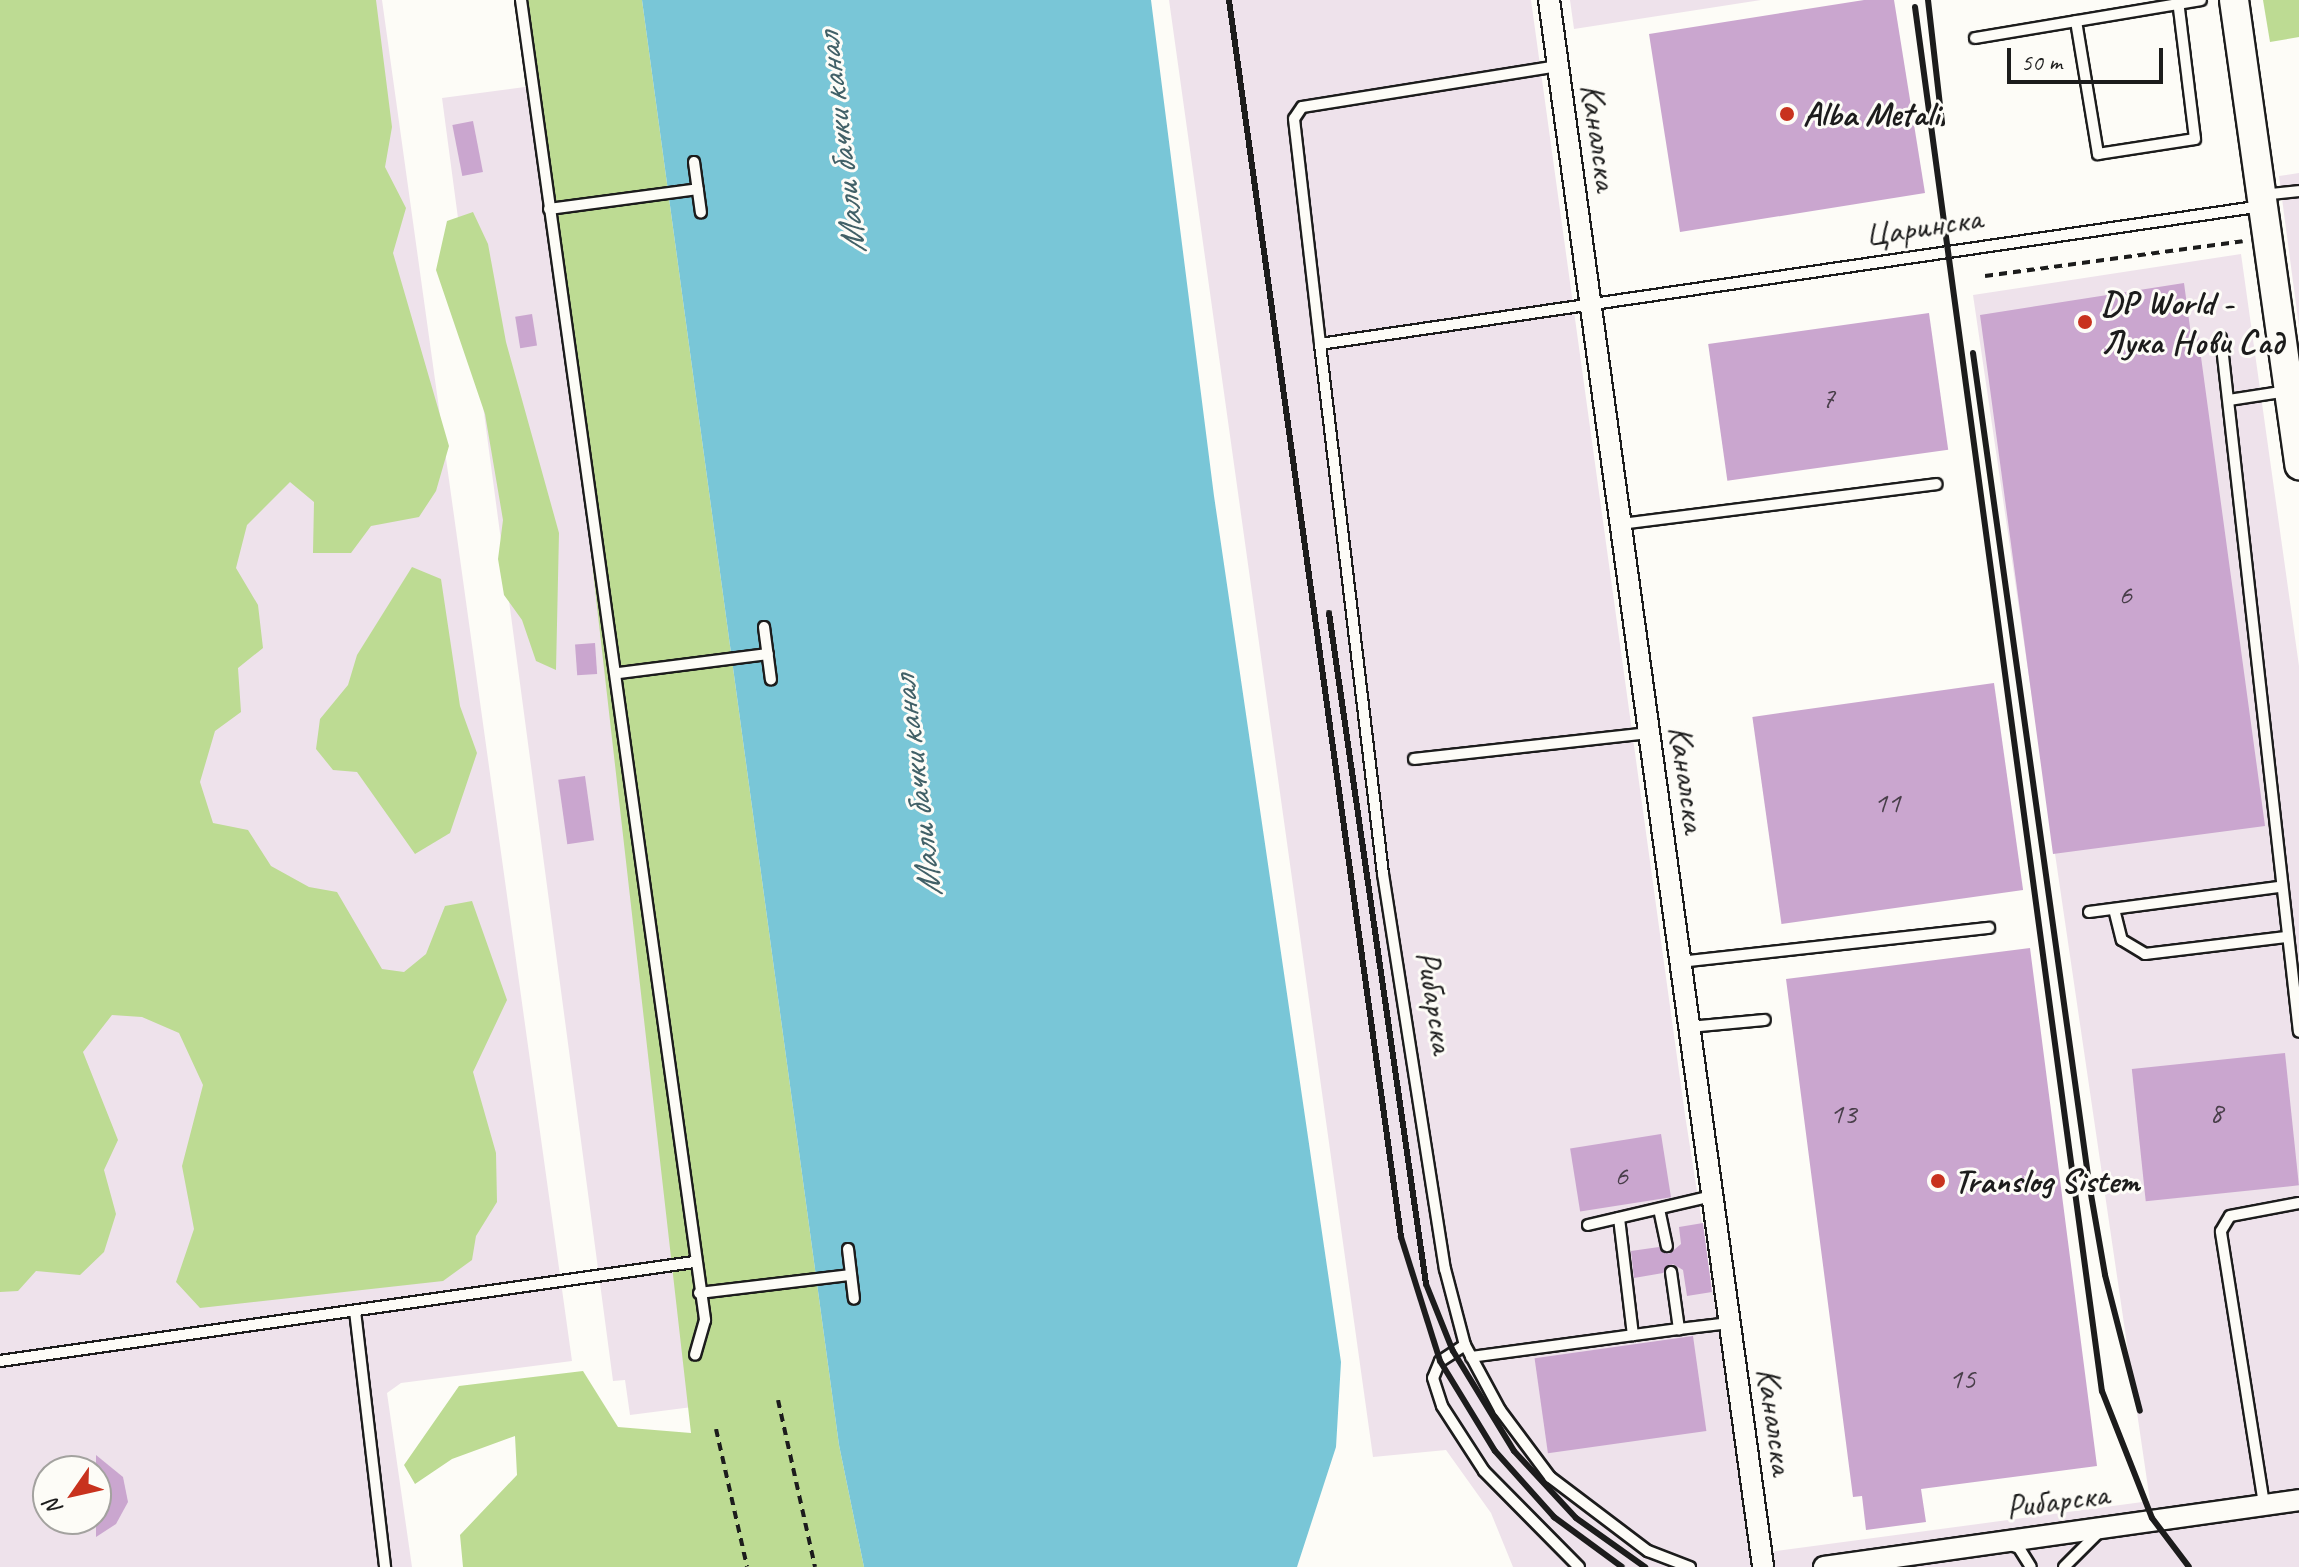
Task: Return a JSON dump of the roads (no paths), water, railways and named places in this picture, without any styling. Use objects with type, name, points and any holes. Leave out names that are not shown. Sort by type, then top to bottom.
[{"type":"street","name":"Каналска","points":[[1549,0],[1763,1567]]},
{"type":"street","points":[[2234,0],[2299,465]]},
{"type":"street","name":"Рибарска","points":[[1824,1567],[1996,1540],[2299,1500]]},
{"type":"lane","points":[[521,0],[549,209],[619,673],[704,1326],[695,1355]]},
{"type":"lane","points":[[1975,38],[2201,0]]},
{"type":"lane","points":[[2076,21],[2098,154],[2195,139],[2179,2]]},
{"type":"lane","name":"Рибарска","points":[[1558,66],[1302,107],[1294,119],[1383,874],[1445,1269],[1465,1345],[1500,1410],[1550,1477],[1648,1551],[1690,1567]]},
{"type":"lane","points":[[694,162],[701,213]]},
{"type":"lane","points":[[549,209],[698,189]]},
{"type":"lane","name":"Царинска","points":[[1320,344],[1592,309],[2262,200],[2299,191]]},
{"type":"lane","points":[[2221,338],[2280,887],[2299,1032]]},
{"type":"lane","points":[[2229,400],[2289,390]]},
{"type":"lane","points":[[1621,524],[1936,484]]},
{"type":"lane","points":[[764,627],[771,680]]},
{"type":"lane","points":[[619,673],[768,654]]},
{"type":"lane","points":[[1414,759],[1649,733]]},
{"type":"lane","points":[[2089,912],[2280,887]]},
{"type":"lane","points":[[2114,909],[2122,940],[2145,954],[2286,937]]},
{"type":"lane","points":[[1680,962],[1989,928]]},
{"type":"lane","points":[[1689,1027],[1765,1020]]},
{"type":"lane","points":[[1588,1225],[1713,1196]]},
{"type":"lane","points":[[2264,1504],[2221,1231],[2230,1216],[2299,1203]]},
{"type":"lane","points":[[1659,1209],[1667,1246]]},
{"type":"lane","points":[[1619,1218],[1633,1335]]},
{"type":"lane","points":[[848,1249],[854,1299]]},
{"type":"lane","points":[[0,1361],[694,1262]]},
{"type":"lane","points":[[1671,1272],[1679,1329]]},
{"type":"lane","points":[[699,1293],[851,1275]]},
{"type":"lane","points":[[355,1311],[385,1567]]},
{"type":"lane","points":[[1471,1357],[1730,1323]]},
{"type":"lane","points":[[1465,1345],[1440,1361],[1433,1378],[1442,1406],[1484,1471],[1579,1567]]},
{"type":"lane","points":[[2064,1567],[2093,1535],[2116,1524]]},
{"type":"lane","points":[[1996,1540],[2019,1548],[2031,1567]]},
{"type":"water","name":"Мали бачки канал","points":[[642,0],[1151,0],[1214,496],[1341,1362],[1336,1447],[1297,1567],[864,1567],[839,1445]]},
{"type":"railway","points":[[1229,0],[1401,1237],[1440,1361],[1495,1451],[1554,1517],[1622,1567]]},
{"type":"railway","points":[[1928,0],[1942,123]]},
{"type":"railway","points":[[1915,7],[2102,1391],[2152,1518],[2189,1567]]},
{"type":"railway","points":[[1973,353],[2089,1183],[2105,1275],[2140,1411]]},
{"type":"railway","points":[[1329,613],[1426,1284],[1453,1351],[1514,1451],[1576,1518],[1645,1567]]},
{"type":"place","name":"Alba Metali","points":[[1787,114]]},
{"type":"place","name":"DP World - Лука Нови Сад","points":[[2085,322]]},
{"type":"place","name":"Translog Sistem","points":[[1938,1181]]}]
